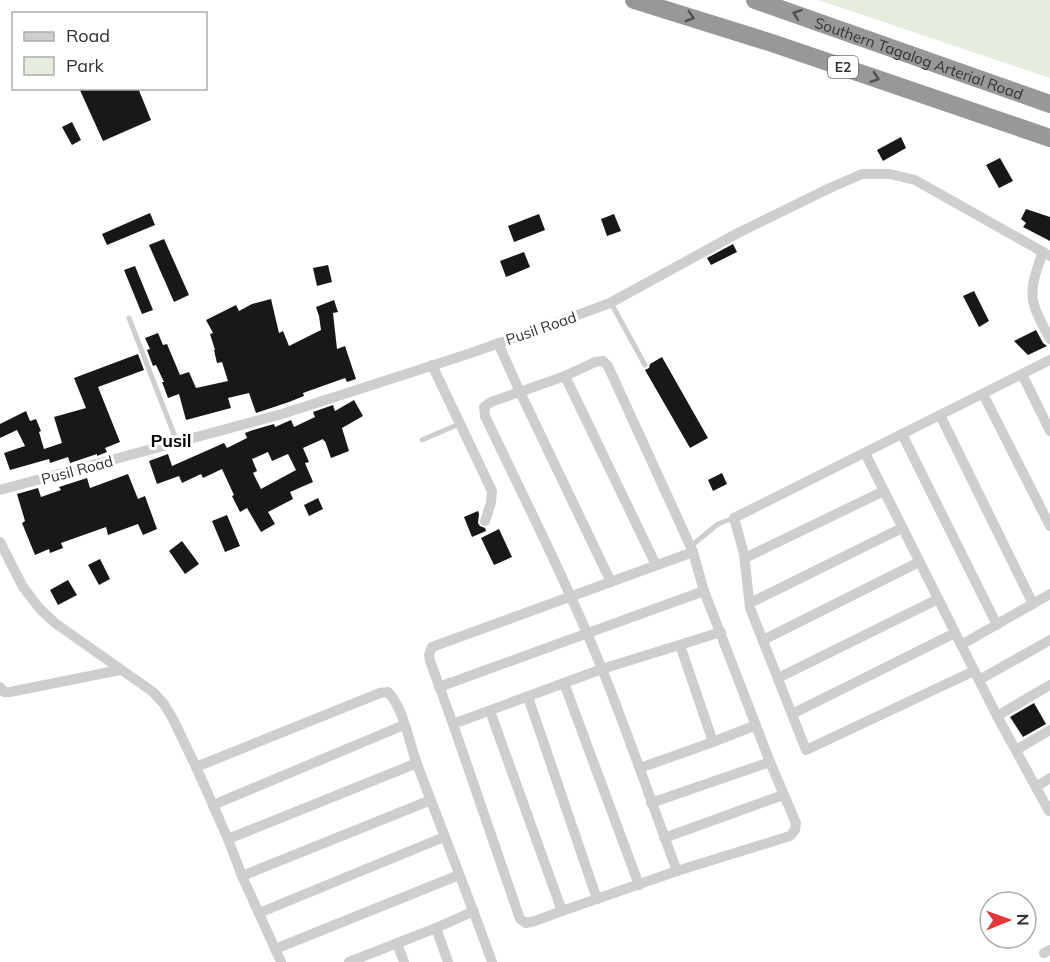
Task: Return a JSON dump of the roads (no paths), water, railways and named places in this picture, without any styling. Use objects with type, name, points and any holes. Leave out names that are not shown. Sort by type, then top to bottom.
[{"type":"highway","name":"E2","points":[[634,0],[772,43],[1050,138]]},
{"type":"highway","name":"Southern Tagalog Arterial Road","points":[[755,0],[1050,104]]},
{"type":"street","name":"Pusil Road","points":[[0,490],[282,414],[498,343],[610,303],[738,233],[862,174],[890,174],[915,180],[1047,254]]},
{"type":"street","points":[[1047,254],[1034,278],[1032,297],[1036,313],[1050,339]]},
{"type":"street","points":[[498,343],[611,582]]},
{"type":"street","points":[[1050,360],[734,518],[745,558],[750,608],[806,750],[977,676],[1050,640]]},
{"type":"street","points":[[676,871],[602,669],[571,597],[485,416],[484,407],[491,402],[603,361],[608,366],[692,549],[704,591],[783,795],[796,822],[795,830],[790,836],[676,871],[526,923],[520,919],[429,654],[432,647],[571,597],[611,582],[692,549]]},
{"type":"street","points":[[432,365],[492,491],[486,521]]},
{"type":"street","points":[[1022,374],[1050,431]]},
{"type":"street","points":[[565,376],[656,565]]},
{"type":"street","points":[[983,394],[1050,526]]},
{"type":"street","points":[[940,415],[1032,604]]},
{"type":"street","points":[[902,434],[996,625]]},
{"type":"street","points":[[865,453],[997,716],[1049,811]]},
{"type":"street","points":[[745,558],[884,491]]},
{"type":"street","points":[[750,603],[902,528]]},
{"type":"street","points":[[0,542],[23,587],[40,609],[56,623],[153,692],[164,704],[196,766],[281,962]]},
{"type":"street","points":[[764,640],[919,562]]},
{"type":"street","points":[[439,687],[704,591]]},
{"type":"street","points":[[961,645],[1050,594]]},
{"type":"street","points":[[778,678],[938,599]]},
{"type":"street","points":[[453,724],[602,669],[721,632]]},
{"type":"street","points":[[792,714],[955,633]]},
{"type":"street","points":[[680,645],[713,742]]},
{"type":"street","points":[[0,687],[4,692],[10,692],[120,670]]},
{"type":"street","points":[[564,683],[639,885]]},
{"type":"street","points":[[997,716],[1050,685]]},
{"type":"street","points":[[196,766],[380,693],[388,692],[394,699],[492,962]]},
{"type":"street","points":[[528,697],[597,899]]},
{"type":"street","points":[[490,711],[562,911]]},
{"type":"street","points":[[213,805],[404,725]]},
{"type":"street","points":[[640,768],[756,725]]},
{"type":"street","points":[[1016,750],[1050,730]]},
{"type":"street","points":[[651,803],[770,762]]},
{"type":"street","points":[[228,839],[417,763]]},
{"type":"street","points":[[1036,787],[1050,778]]},
{"type":"street","points":[[664,838],[783,795]]},
{"type":"street","points":[[242,876],[432,800]]},
{"type":"street","points":[[259,913],[444,837]]},
{"type":"street","points":[[275,949],[459,875]]},
{"type":"street","points":[[349,962],[364,959],[474,911]]},
{"type":"street","points":[[435,928],[448,962]]},
{"type":"street","points":[[398,943],[404,962]]},
{"type":"lane","points":[[610,303],[645,365]]},
{"type":"lane","points":[[129,318],[177,442]]},
{"type":"lane","points":[[422,440],[460,423]]},
{"type":"lane","points":[[692,549],[718,524],[734,518]]},
{"type":"district","name":"Pusil","points":[[171,440]]}]
